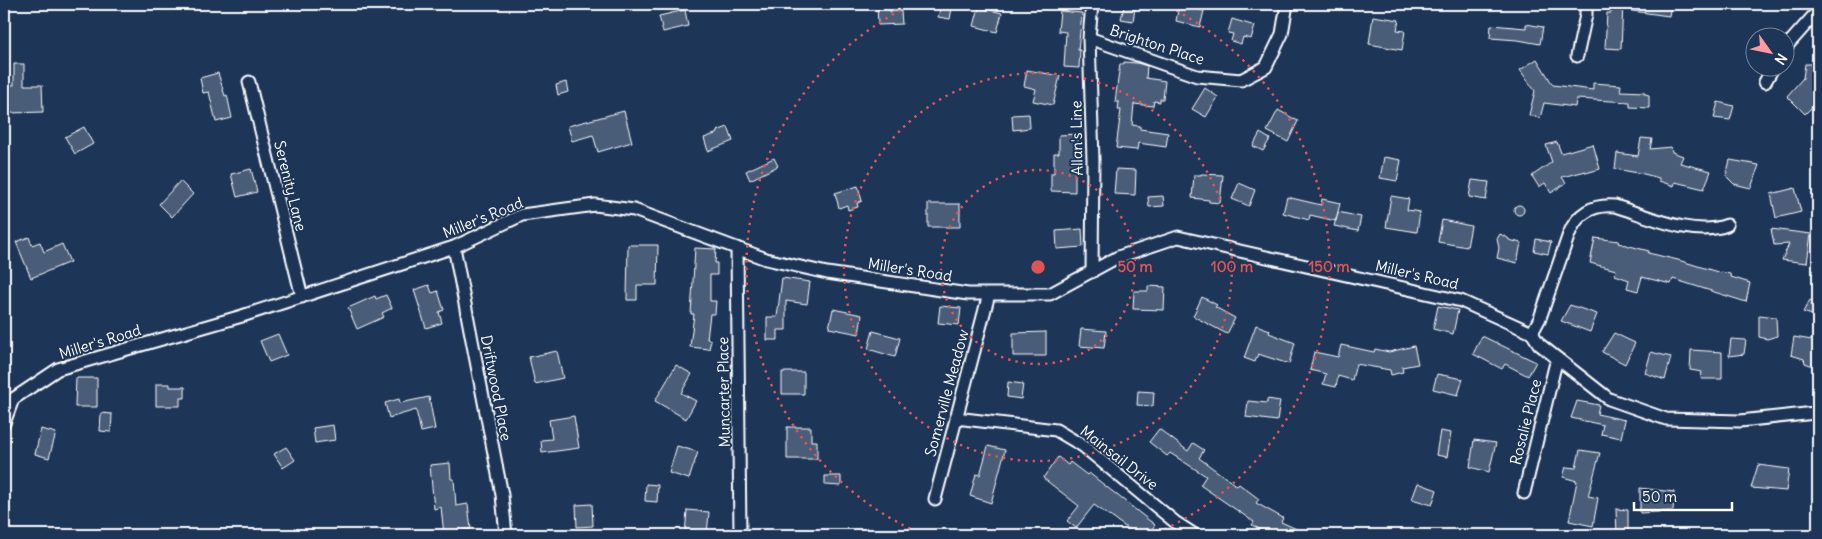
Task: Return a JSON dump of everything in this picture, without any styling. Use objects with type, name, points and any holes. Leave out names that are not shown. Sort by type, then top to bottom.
[{"type":"street","name":"Allan's Line","points":[[1092,4],[1089,38],[1093,160],[1092,272]]},
{"type":"street","name":"Brighton Place","points":[[1089,38],[1197,76],[1241,80],[1266,67],[1282,34],[1287,4]]},
{"type":"street","points":[[1577,56],[1586,15],[1586,4]]},
{"type":"street","points":[[1794,38],[1817,12],[1818,8]]},
{"type":"street","points":[[1765,82],[1767,78]]},
{"type":"street","name":"Serenity Lane","points":[[249,82],[302,297]]},
{"type":"street","name":"Miller's Road","points":[[4,423],[13,399],[58,369],[302,297],[454,247],[522,215],[595,205],[634,210],[766,259],[827,273],[968,294],[1050,294],[1118,257],[1178,237],[1461,301],[1532,333],[1538,344],[1609,399],[1666,419],[1740,421],[1815,413],[1818,415]]},
{"type":"street","points":[[1532,333],[1540,318],[1569,234],[1577,219],[1583,213],[1598,206],[1607,206],[1692,229],[1710,230],[1727,225]]},
{"type":"street","name":"Driftwood Place","points":[[454,247],[502,496],[506,535]]},
{"type":"street","name":"Muncarter Place","points":[[737,248],[740,535]]},
{"type":"street","name":"Somerville Meadow","points":[[935,499],[989,294]]},
{"type":"street","name":"Rosalie Place","points":[[1524,493],[1557,358]]},
{"type":"street","name":"Mainsail Drive","points":[[956,418],[1056,430],[1083,446],[1175,522],[1195,535]]},
{"type":"building","points":[[877,4],[889,4],[890,12],[901,11],[902,24],[878,25]]},
{"type":"building","points":[[1611,4],[1623,4],[1621,49],[1605,48],[1607,13],[1611,13]]},
{"type":"building","points":[[1626,4],[1671,4],[1669,16],[1625,10]]},
{"type":"building","points":[[941,5],[952,8],[950,19],[938,17]]},
{"type":"building","points":[[1179,5],[1204,11],[1200,27],[1176,21]]},
{"type":"building","points":[[1124,6],[1135,8],[1133,21],[1121,19]]},
{"type":"building","points":[[979,7],[1002,13],[997,32],[974,26]]},
{"type":"building","points":[[685,10],[688,26],[663,32],[659,16]]},
{"type":"building","points":[[1060,11],[1082,13],[1078,50],[1080,50],[1079,68],[1064,67],[1066,32],[1058,31]]},
{"type":"building","points":[[1373,16],[1399,20],[1397,30],[1405,31],[1402,50],[1369,44]]},
{"type":"building","points":[[1232,19],[1255,26],[1251,39],[1243,37],[1241,44],[1231,41],[1233,34],[1228,33]]},
{"type":"building","points":[[1526,24],[1543,27],[1540,44],[1490,38],[1491,25],[1526,28]]},
{"type":"building","points":[[1537,59],[1553,85],[1593,90],[1593,83],[1621,85],[1620,91],[1645,92],[1645,94],[1649,95],[1649,108],[1630,107],[1630,102],[1576,99],[1575,107],[1544,103],[1540,118],[1529,115],[1535,91],[1520,70]]},
{"type":"building","points":[[1124,62],[1147,66],[1146,78],[1165,81],[1163,99],[1160,99],[1160,102],[1154,101],[1153,106],[1134,104],[1132,125],[1140,126],[1140,129],[1168,133],[1166,147],[1138,143],[1137,150],[1116,148],[1121,110],[1118,110],[1119,102],[1115,102],[1120,64],[1124,64]]},
{"type":"building","points":[[14,64],[24,64],[24,85],[42,85],[43,112],[10,113],[9,85],[14,85]]},
{"type":"building","points":[[1805,64],[1818,64],[1818,101],[1805,114],[1787,96],[1803,78]]},
{"type":"building","points":[[1027,70],[1060,76],[1053,105],[1033,101],[1036,89],[1024,86]]},
{"type":"building","points":[[218,73],[225,96],[227,95],[232,118],[216,122],[209,92],[203,93],[200,78]]},
{"type":"building","points":[[566,82],[568,92],[558,95],[556,85]]},
{"type":"building","points":[[1205,88],[1218,97],[1206,117],[1192,109]]},
{"type":"building","points":[[1718,102],[1734,106],[1730,120],[1714,118]]},
{"type":"building","points":[[1278,110],[1298,121],[1288,142],[1267,131]]},
{"type":"building","points":[[624,111],[632,142],[598,152],[593,135],[572,141],[568,126]]},
{"type":"building","points":[[1029,114],[1030,128],[1013,130],[1012,115]]},
{"type":"building","points":[[84,127],[93,144],[75,154],[65,137]]},
{"type":"building","points":[[728,127],[733,141],[708,151],[704,138]]},
{"type":"building","points":[[1260,133],[1270,139],[1263,151],[1253,146]]},
{"type":"building","points":[[1078,134],[1078,151],[1075,151],[1075,192],[1051,191],[1051,173],[1054,173],[1054,153],[1059,153],[1059,135]]},
{"type":"building","points":[[1641,138],[1652,139],[1650,149],[1671,147],[1672,152],[1683,156],[1680,163],[1711,171],[1704,189],[1675,182],[1674,186],[1659,181],[1659,178],[1615,169],[1617,153],[1638,156]]},
{"type":"building","points":[[1557,142],[1561,153],[1593,144],[1600,169],[1562,177],[1566,183],[1551,193],[1545,183],[1539,187],[1532,176],[1552,162],[1546,145]]},
{"type":"building","points":[[1384,157],[1401,160],[1397,181],[1380,178]]},
{"type":"building","points":[[774,158],[778,166],[750,180],[746,171]]},
{"type":"building","points":[[1730,160],[1759,165],[1751,188],[1734,184],[1726,176]]},
{"type":"building","points":[[251,169],[257,192],[237,197],[231,174]]},
{"type":"building","points":[[1116,169],[1136,170],[1135,195],[1114,194]]},
{"type":"building","points":[[1194,175],[1223,175],[1220,203],[1192,198]]},
{"type":"building","points":[[1472,180],[1489,182],[1486,200],[1469,197]]},
{"type":"building","points":[[180,181],[193,194],[172,217],[159,204]]},
{"type":"building","points":[[1239,183],[1255,190],[1249,206],[1232,199]]},
{"type":"building","points":[[858,186],[862,201],[857,203],[858,207],[848,210],[847,205],[839,208],[835,193]]},
{"type":"building","points":[[1795,188],[1801,212],[1776,218],[1771,194]]},
{"type":"building","points":[[1163,196],[1164,206],[1149,207],[1148,197]]},
{"type":"building","points":[[1391,196],[1409,199],[1407,210],[1420,212],[1417,232],[1386,227]]},
{"type":"building","points":[[1287,197],[1321,205],[1322,199],[1340,203],[1336,221],[1310,215],[1309,220],[1283,213]]},
{"type":"building","points":[[928,204],[960,204],[960,227],[928,227]]},
{"type":"building","points":[[1517,205],[1521,205],[1524,210],[1523,214],[1517,215],[1514,212],[1514,208]]},
{"type":"building","points":[[1338,212],[1361,217],[1358,231],[1334,226]]},
{"type":"building","points":[[1442,220],[1471,226],[1467,247],[1438,242]]},
{"type":"building","points":[[1082,229],[1083,247],[1057,249],[1056,231]]},
{"type":"building","points":[[1771,229],[1811,234],[1807,263],[1782,260],[1789,244],[1774,245]]},
{"type":"building","points":[[1500,234],[1509,240],[1521,243],[1517,263],[1497,258],[1499,248],[1497,239]]},
{"type":"building","points":[[29,237],[32,245],[40,242],[44,252],[62,244],[70,262],[31,278],[16,242]]},
{"type":"building","points":[[1595,238],[1619,241],[1618,243],[1649,251],[1648,253],[1730,274],[1731,277],[1750,283],[1746,302],[1673,279],[1671,284],[1642,277],[1638,291],[1627,288],[1629,280],[1615,275],[1616,270],[1590,263]]},
{"type":"building","points":[[1536,239],[1551,242],[1548,254],[1534,251]]},
{"type":"building","points":[[628,245],[658,245],[657,285],[637,285],[637,300],[627,300]]},
{"type":"building","points":[[695,248],[716,249],[715,263],[717,263],[717,275],[710,275],[710,301],[716,301],[715,314],[710,314],[707,339],[711,340],[709,349],[690,347],[694,314],[691,314]]},
{"type":"building","points":[[782,278],[810,282],[807,304],[786,301],[786,330],[778,330],[778,340],[767,340],[767,317],[777,317]]},
{"type":"building","points":[[429,285],[432,293],[438,291],[444,310],[439,312],[442,323],[426,328],[414,290]]},
{"type":"building","points":[[1148,286],[1165,287],[1164,310],[1133,309],[1134,291],[1148,291]]},
{"type":"building","points":[[386,295],[392,308],[382,313],[384,317],[357,329],[348,308],[375,296],[376,299]]},
{"type":"building","points":[[1202,297],[1235,318],[1227,334],[1193,316]]},
{"type":"building","points":[[1810,300],[1818,304],[1818,317],[1803,312]]},
{"type":"building","points":[[1570,305],[1597,314],[1590,332],[1561,321]]},
{"type":"building","points":[[940,306],[961,308],[959,325],[938,323]]},
{"type":"building","points":[[1438,306],[1458,310],[1453,334],[1433,329]]},
{"type":"building","points":[[833,309],[862,315],[859,334],[829,328]]},
{"type":"building","points":[[1759,315],[1776,317],[1777,336],[1767,339],[1759,337]]},
{"type":"building","points":[[1256,325],[1270,330],[1269,333],[1295,343],[1289,364],[1258,354],[1255,362],[1244,358]]},
{"type":"building","points":[[1081,329],[1106,331],[1104,348],[1079,346]]},
{"type":"building","points":[[873,331],[900,338],[895,357],[868,349]]},
{"type":"building","points":[[1046,332],[1046,356],[1013,356],[1013,333]]},
{"type":"building","points":[[1614,333],[1635,343],[1625,364],[1602,352]]},
{"type":"building","points":[[278,334],[287,355],[269,362],[260,341]]},
{"type":"building","points":[[1482,336],[1536,362],[1528,376],[1505,364],[1502,369],[1473,354]]},
{"type":"building","points":[[1794,337],[1818,341],[1813,366],[1805,363],[1804,359],[1791,355]]},
{"type":"building","points":[[1731,339],[1746,340],[1744,354],[1729,356]]},
{"type":"building","points":[[1341,345],[1374,352],[1375,349],[1389,352],[1414,346],[1418,364],[1402,367],[1403,372],[1391,375],[1390,370],[1356,364],[1352,380],[1338,376],[1336,387],[1323,384],[1326,374],[1310,370],[1314,352],[1338,357]]},
{"type":"building","points":[[1691,350],[1722,352],[1722,379],[1701,379],[1702,372],[1690,370]]},
{"type":"building","points":[[557,351],[563,378],[535,384],[529,357]]},
{"type":"building","points":[[1651,352],[1671,357],[1665,380],[1645,373]]},
{"type":"building","points":[[676,365],[692,374],[681,393],[696,401],[686,419],[655,401]]},
{"type":"building","points":[[782,372],[804,372],[804,394],[782,394]]},
{"type":"building","points":[[1437,374],[1463,379],[1458,395],[1433,389]]},
{"type":"building","points":[[76,378],[97,378],[97,407],[75,407]]},
{"type":"building","points":[[1008,382],[1023,384],[1021,399],[1007,397]]},
{"type":"building","points":[[156,384],[170,384],[170,387],[185,387],[185,398],[180,398],[180,406],[156,406]]},
{"type":"building","points":[[1138,391],[1154,392],[1153,406],[1137,405]]},
{"type":"building","points":[[429,397],[435,429],[421,432],[416,410],[389,418],[385,403],[399,399],[400,403]]},
{"type":"building","points":[[1267,399],[1280,401],[1277,421],[1246,417],[1248,401],[1267,403]]},
{"type":"building","points":[[1577,401],[1599,405],[1597,414],[1625,420],[1621,438],[1601,434],[1603,425],[1571,418]]},
{"type":"building","points":[[101,413],[112,414],[111,432],[100,431]]},
{"type":"building","points":[[574,416],[579,448],[542,453],[541,440],[552,439],[549,420]]},
{"type":"building","points":[[333,425],[335,440],[315,443],[313,428]]},
{"type":"building","points":[[787,427],[811,427],[811,441],[817,441],[817,459],[787,459]]},
{"type":"building","points":[[41,429],[56,433],[49,458],[35,454]]},
{"type":"building","points":[[1159,429],[1188,451],[1193,443],[1204,450],[1199,458],[1237,486],[1239,484],[1259,499],[1256,503],[1283,518],[1281,522],[1310,535],[1270,535],[1252,525],[1254,522],[1200,485],[1206,476],[1170,453],[1167,456],[1149,442]]},
{"type":"building","points":[[1440,431],[1451,433],[1447,457],[1436,455]]},
{"type":"building","points":[[1474,440],[1496,443],[1489,472],[1470,467]]},
{"type":"building","points":[[677,446],[698,452],[689,479],[669,473]]},
{"type":"building","points":[[988,446],[1005,450],[991,503],[970,496],[976,474],[980,475]]},
{"type":"building","points":[[286,447],[295,460],[283,468],[274,454]]},
{"type":"building","points":[[1580,450],[1600,453],[1588,496],[1598,498],[1593,526],[1569,521],[1577,481],[1563,477],[1566,467],[1576,468]]},
{"type":"building","points":[[1058,457],[1068,465],[1070,462],[1087,475],[1089,473],[1155,525],[1147,535],[1137,535],[1094,505],[1076,528],[1067,521],[1079,506],[1043,478]]},
{"type":"building","points":[[450,463],[451,479],[454,479],[456,506],[468,504],[471,529],[463,530],[464,535],[444,535],[441,507],[434,509],[430,465]]},
{"type":"building","points":[[1758,465],[1789,469],[1786,491],[1751,488]]},
{"type":"building","points":[[825,476],[841,476],[841,486],[825,485]]},
{"type":"building","points":[[1418,483],[1437,490],[1432,505],[1412,499]]},
{"type":"building","points":[[646,484],[658,485],[657,502],[645,501]]},
{"type":"building","points":[[1640,488],[1674,492],[1673,511],[1640,513]]},
{"type":"building","points":[[592,504],[593,526],[577,527],[576,505]]},
{"type":"building","points":[[1616,509],[1628,510],[1628,535],[1617,535]]},
{"type":"building","points":[[687,510],[709,512],[707,535],[685,535]]}]
